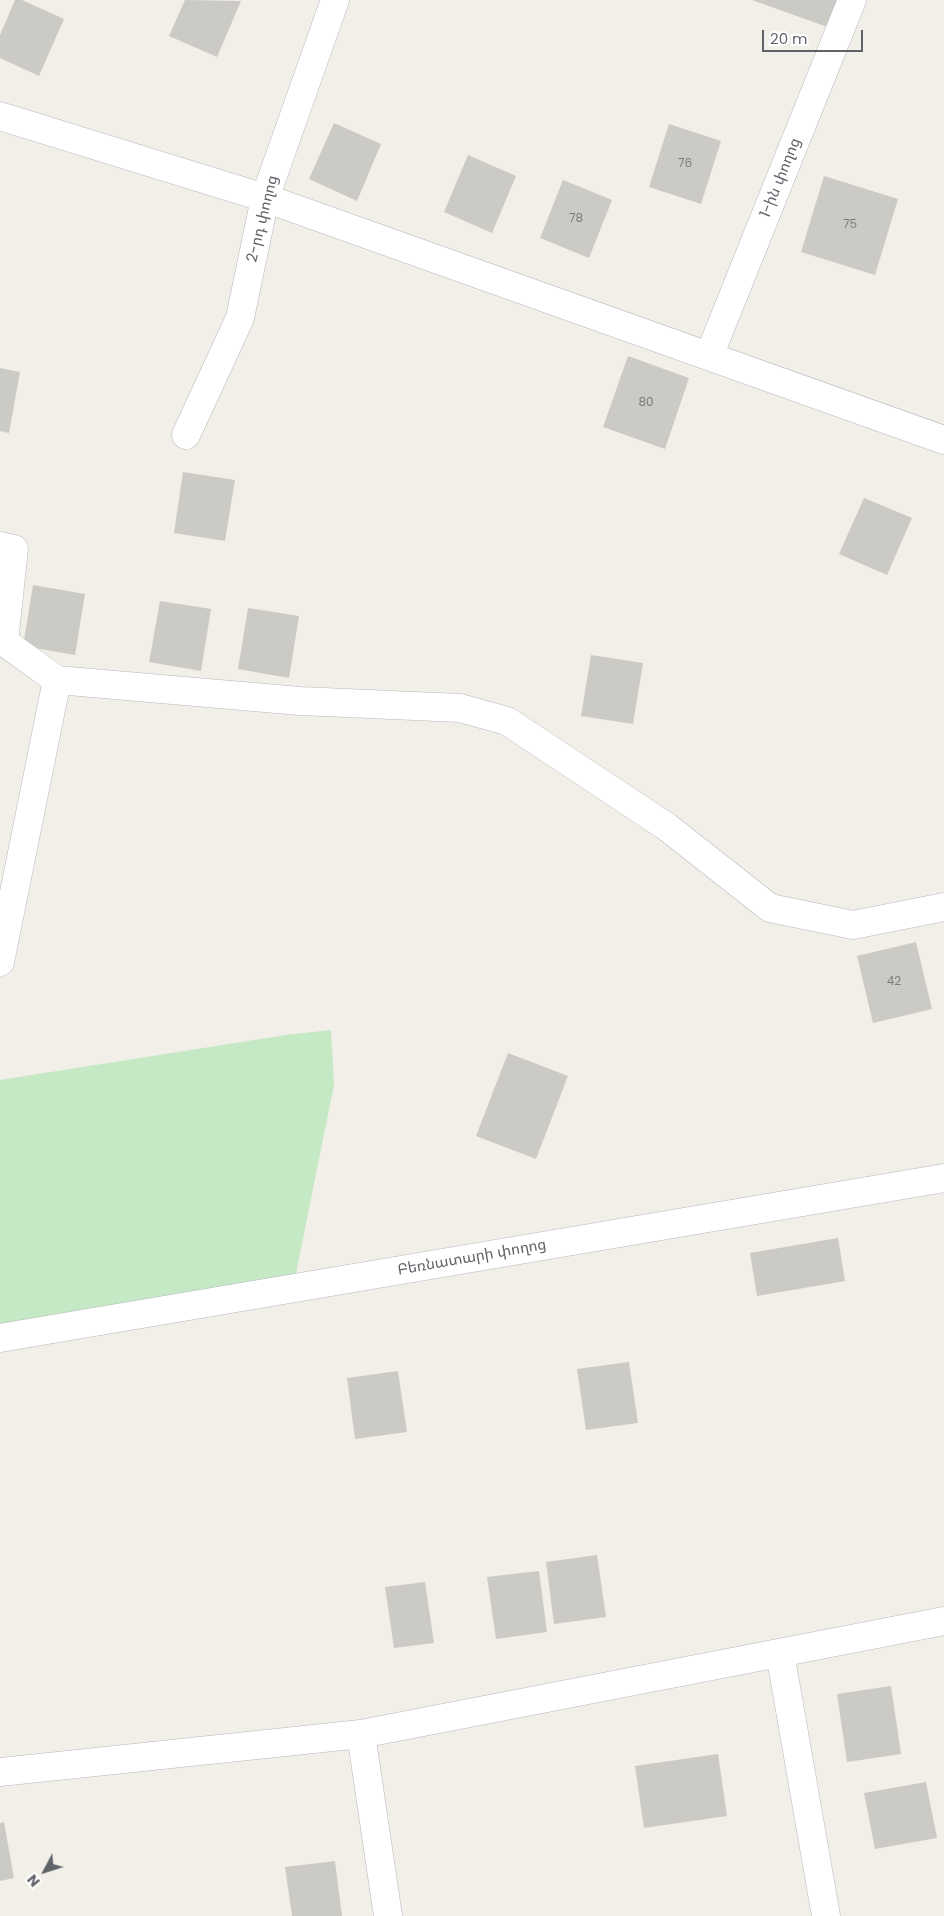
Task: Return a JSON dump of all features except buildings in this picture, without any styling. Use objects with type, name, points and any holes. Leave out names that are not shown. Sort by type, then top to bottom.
[{"type":"street","name":"2-րդ փողոց","points":[[186,435],[240,318],[265,198],[335,0]]},
{"type":"street","name":"1-ին փողոց","points":[[709,356],[852,0]]},
{"type":"street","points":[[0,116],[265,198],[944,440]]},
{"type":"street","points":[[0,546],[14,549],[4,642],[57,680],[300,701],[460,708],[507,721],[667,827],[770,908],[853,926],[944,907]]},
{"type":"street","points":[[0,962],[57,680]]},
{"type":"street","name":"Բեռնատարի փողոց","points":[[0,1338],[944,1178]]},
{"type":"street","points":[[0,1772],[361,1734],[944,1621]]},
{"type":"street","points":[[780,1652],[826,1916]]},
{"type":"street","points":[[361,1734],[388,1916]]},
{"type":"green space","points":[[331,1030],[334,1085],[295,1278],[0,1327],[0,1080],[286,1035]]}]
